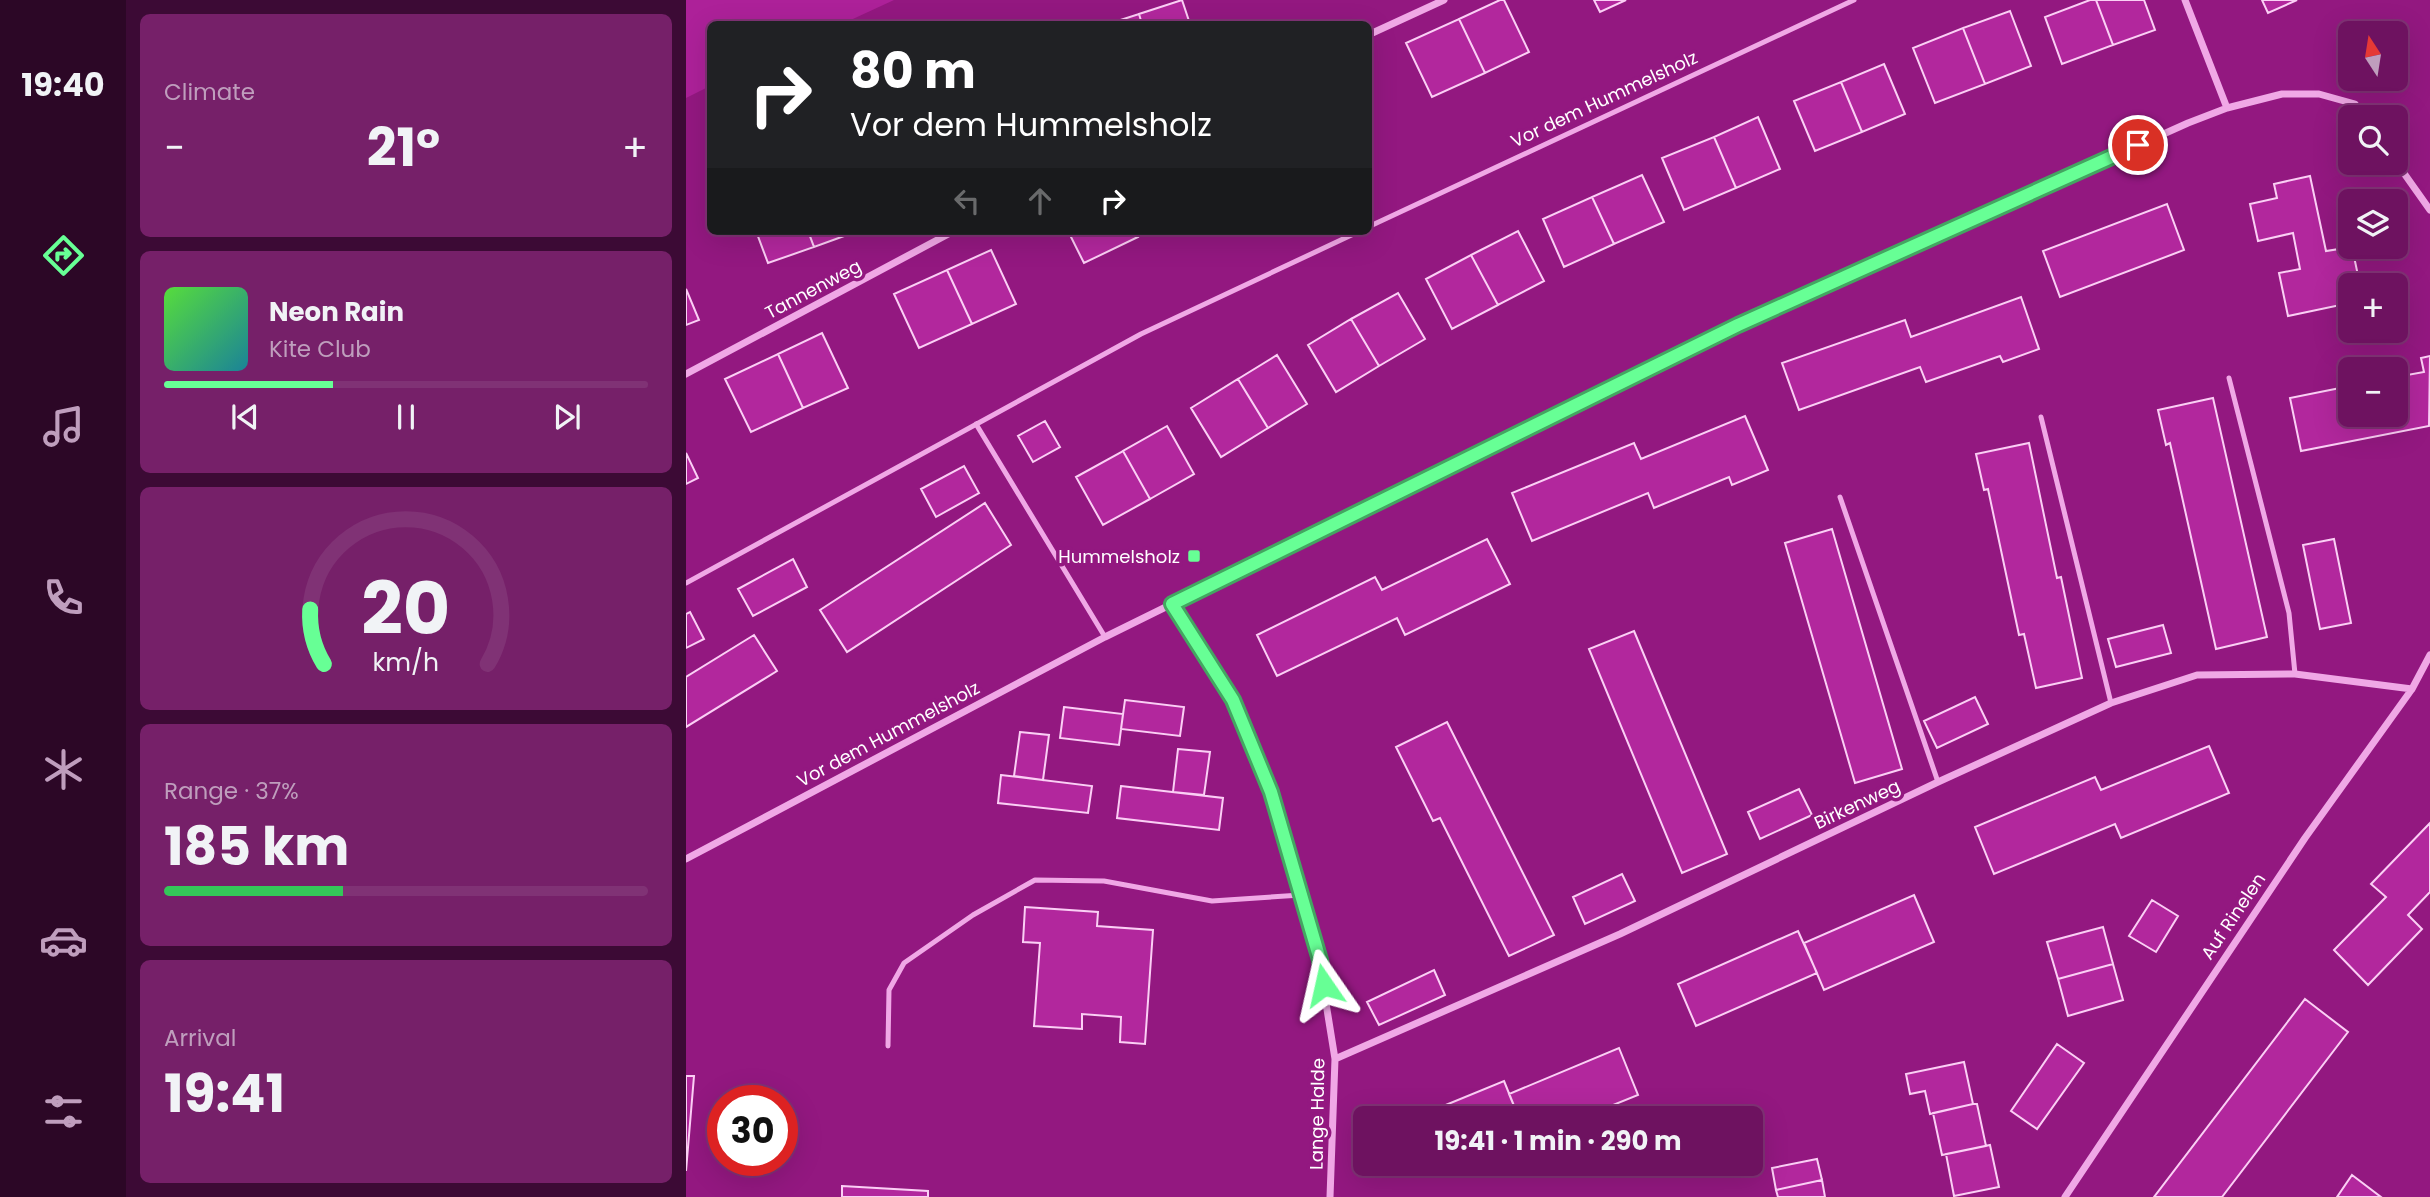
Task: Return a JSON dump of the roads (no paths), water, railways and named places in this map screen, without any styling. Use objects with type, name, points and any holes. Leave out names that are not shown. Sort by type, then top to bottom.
[{"type":"street","points":[[1372,32],[1444,0]]},
{"type":"street","points":[[2185,0],[2227,108]]},
{"type":"street","name":"Vor dem Hummelsholz","points":[[686,859],[1105,637],[1738,325],[2188,123],[2227,108],[2282,94],[2319,94],[2356,105]]},
{"type":"street","points":[[2405,175],[2430,211]]},
{"type":"street","name":"Tannenweg","points":[[686,374],[947,235]]},
{"type":"street","name":"Lange Halde","points":[[1172,604],[1233,700],[1271,792],[1320,960],[1335,1059],[1330,1197]]},
{"type":"street","name":"Auf Rinelen","points":[[2065,1197],[2305,838],[2413,689],[2430,655]]},
{"type":"street","name":"Birkenweg","points":[[1335,1059],[1620,934],[1938,782],[2111,703],[2197,675],[2295,674],[2413,689]]},
{"type":"lane","name":"Vor dem Hummelsholz","points":[[1372,225],[1854,0]]},
{"type":"lane","points":[[686,583],[1141,334],[1351,235]]},
{"type":"lane","points":[[2230,378],[2289,613],[2295,674]]},
{"type":"lane","points":[[2041,417],[2111,703]]},
{"type":"lane","points":[[976,424],[1105,637]]},
{"type":"lane","points":[[1840,498],[1938,782]]},
{"type":"lane","points":[[888,1046],[889,990],[904,963],[973,915],[1035,880],[1104,881],[1212,901],[1301,895]]},
{"type":"place","name":"Hummelsholz","points":[[1194,556]]}]
